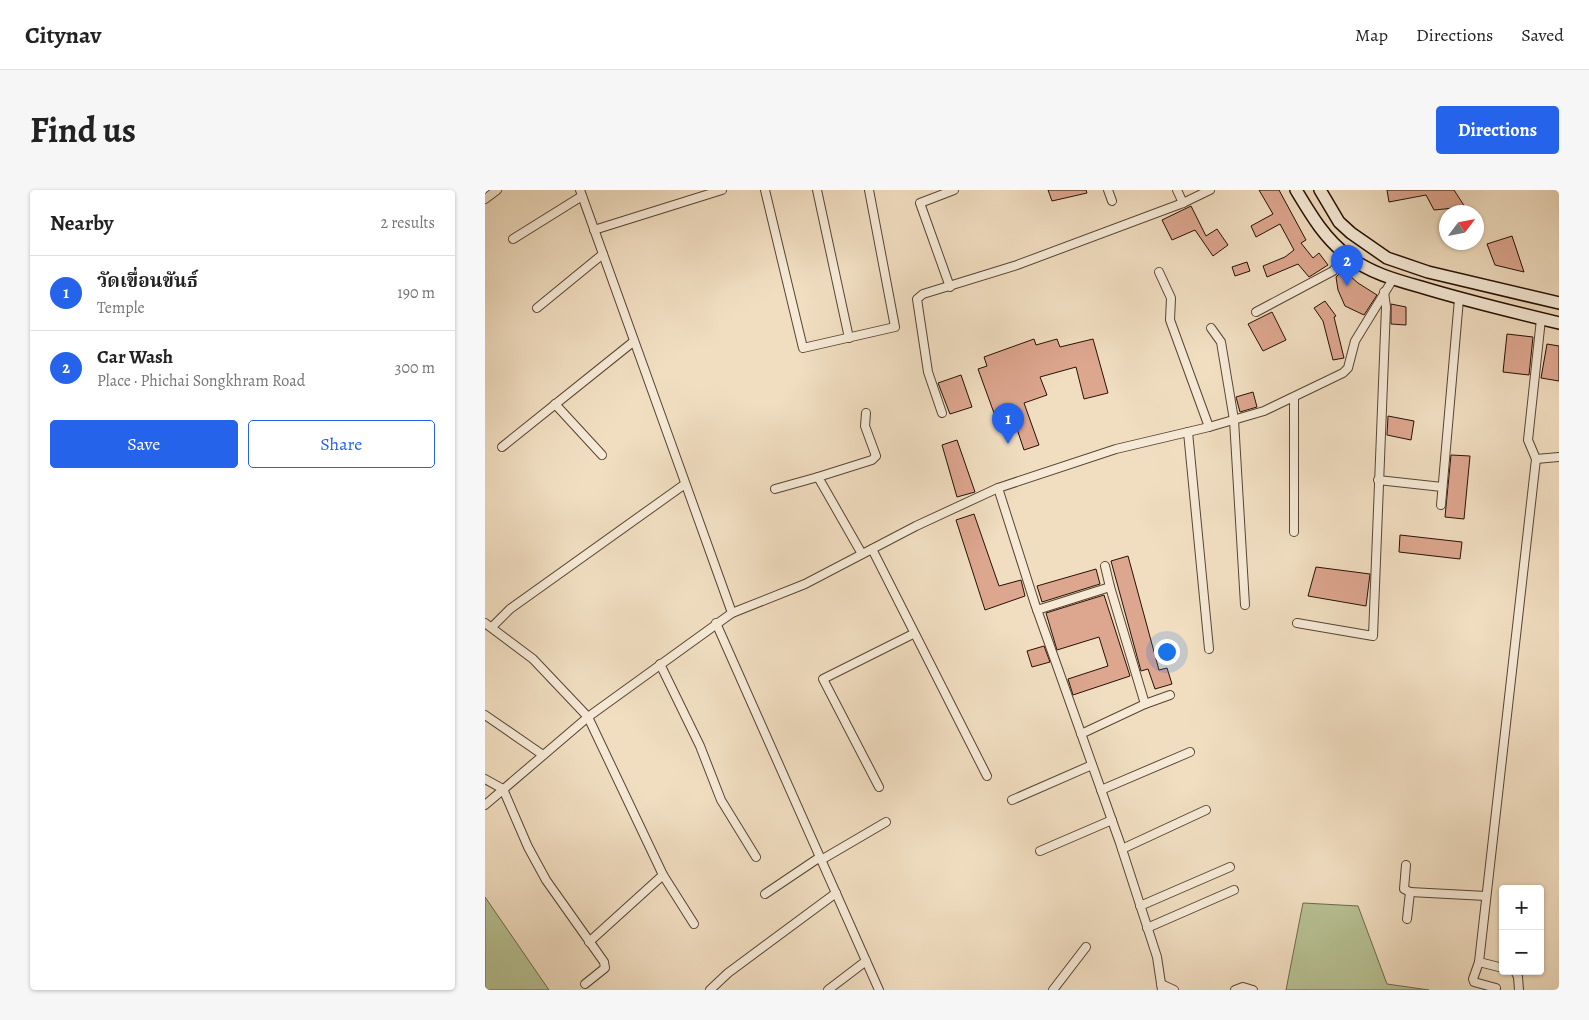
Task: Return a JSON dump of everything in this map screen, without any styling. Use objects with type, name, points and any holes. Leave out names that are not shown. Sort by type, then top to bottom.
[{"type":"main road","points":[[1296,190],[1323,232],[1346,255],[1373,272],[1459,299],[1559,323]]},
{"type":"main road","points":[[1319,190],[1339,222],[1387,258],[1428,272],[1559,303]]},
{"type":"street","points":[[485,198],[497,190]]},
{"type":"street","points":[[594,230],[722,190]]},
{"type":"street","points":[[765,190],[803,348],[895,327],[869,190]]},
{"type":"street","points":[[817,190],[849,338]]},
{"type":"street","points":[[950,287],[921,203],[954,190]]},
{"type":"street","points":[[1107,190],[1112,201]]},
{"type":"street","points":[[1177,190],[1183,203]]},
{"type":"street","points":[[942,413],[928,372],[923,326],[917,304],[917,299],[923,294],[1017,265],[1183,203],[1210,190]]},
{"type":"street","points":[[513,239],[581,193],[732,613]]},
{"type":"street","points":[[537,308],[603,254]]},
{"type":"street","points":[[1256,312],[1333,271],[1346,255]]},
{"type":"street","points":[[1159,272],[1171,298],[1170,320],[1209,427]]},
{"type":"street","points":[[485,805],[588,717],[732,613],[805,584],[862,554],[999,488],[1116,449],[1234,420],[1294,398],[1347,371],[1355,341],[1393,279]]},
{"type":"street","points":[[1297,623],[1373,636],[1386,307],[1384,292]]},
{"type":"street","points":[[1441,505],[1459,299]]},
{"type":"street","points":[[1496,988],[1474,982],[1479,962],[1536,459],[1529,440],[1541,319]]},
{"type":"street","points":[[1211,328],[1221,342],[1234,420],[1245,605]]},
{"type":"street","points":[[502,447],[633,342]]},
{"type":"street","points":[[1294,398],[1294,532]]},
{"type":"street","points":[[555,404],[602,455]]},
{"type":"street","points":[[775,489],[872,460],[876,456],[865,426],[866,413]]},
{"type":"street","points":[[1189,432],[1209,649]]},
{"type":"street","points":[[1536,459],[1559,457]]},
{"type":"street","points":[[818,477],[862,554]]},
{"type":"street","points":[[1378,480],[1442,487]]},
{"type":"street","points":[[685,484],[488,625],[533,659],[588,717],[663,875],[694,924]]},
{"type":"street","points":[[999,488],[1037,610],[1122,849],[1157,957],[1162,987],[1175,990]]},
{"type":"street","points":[[871,550],[987,776]]},
{"type":"street","points":[[1105,566],[1145,704]]},
{"type":"street","points":[[1037,610],[1111,587]]},
{"type":"street","points":[[716,623],[879,990]]},
{"type":"street","points":[[879,787],[823,679],[913,634]]},
{"type":"street","points":[[660,664],[700,746],[721,800],[756,857]]},
{"type":"street","points":[[1081,734],[1145,704],[1170,696]]},
{"type":"street","points":[[485,715],[543,755]]},
{"type":"street","points":[[1101,790],[1190,752]]},
{"type":"street","points":[[1012,800],[1092,765]]},
{"type":"street","points":[[485,779],[503,788],[528,847],[546,880],[605,966],[585,984]]},
{"type":"street","points":[[1122,849],[1206,810]]},
{"type":"street","points":[[1040,851],[1112,820]]},
{"type":"street","points":[[765,894],[886,822]]},
{"type":"street","points":[[1406,865],[1404,889],[1410,892],[1486,896]]},
{"type":"street","points":[[1140,906],[1230,867]]},
{"type":"street","points":[[589,942],[663,875]]},
{"type":"street","points":[[1147,928],[1234,890]]},
{"type":"street","points":[[1407,918],[1410,892]]},
{"type":"street","points":[[710,990],[728,973],[835,893]]},
{"type":"street","points":[[1053,990],[1086,947]]},
{"type":"street","points":[[828,990],[866,961]]},
{"type":"street","points":[[1479,962],[1499,967]]},
{"type":"street","points":[[1517,975],[1519,990]]},
{"type":"street","points":[[1235,990],[1243,987],[1253,990]]},
{"type":"green space","points":[[485,897],[549,990],[485,990]]},
{"type":"green space","points":[[1303,903],[1358,906],[1387,984],[1429,990],[1286,990]]},
{"type":"building","points":[[1048,190],[1086,190],[1087,193],[1052,201]]},
{"type":"building","points":[[1259,190],[1279,190],[1306,240],[1301,243],[1313,258],[1319,253],[1328,265],[1309,277],[1298,264],[1267,277],[1263,266],[1285,257],[1294,250],[1280,224],[1256,237],[1251,226],[1273,214]]},
{"type":"building","points":[[1387,190],[1454,190],[1464,205],[1439,205],[1439,210],[1434,210],[1426,195],[1389,202]]},
{"type":"building","points":[[1191,206],[1206,236],[1217,229],[1228,245],[1213,256],[1195,230],[1172,240],[1162,220]]},
{"type":"building","points":[[1512,236],[1524,272],[1495,265],[1487,244]]},
{"type":"building","points":[[1247,262],[1250,271],[1235,276],[1232,267]]},
{"type":"building","points":[[1343,270],[1358,283],[1377,295],[1364,315],[1345,306],[1338,290],[1336,277]]},
{"type":"building","points":[[1325,301],[1336,316],[1334,317],[1344,358],[1333,360],[1323,321],[1314,308]]},
{"type":"building","points":[[1391,304],[1406,307],[1406,325],[1391,324]]},
{"type":"building","points":[[1272,312],[1286,340],[1263,351],[1248,324]]},
{"type":"building","points":[[1507,334],[1533,337],[1529,375],[1503,372]]},
{"type":"building","points":[[1034,339],[1036,345],[1057,339],[1060,347],[1093,339],[1108,393],[1084,399],[1076,367],[1040,377],[1047,395],[1024,403],[1039,445],[1024,450],[1010,408],[994,413],[978,369],[987,366],[984,357]]},
{"type":"building","points":[[1547,344],[1559,346],[1559,381],[1541,378]]},
{"type":"building","points":[[961,375],[972,407],[950,414],[938,383]]},
{"type":"building","points":[[1253,392],[1257,407],[1240,412],[1236,397]]},
{"type":"building","points":[[1388,416],[1414,421],[1411,440],[1387,435]]},
{"type":"building","points":[[957,440],[975,492],[957,497],[942,445]]},
{"type":"building","points":[[1451,455],[1470,456],[1464,519],[1445,517]]},
{"type":"building","points":[[974,514],[999,586],[1021,580],[1025,596],[985,610],[956,520]]},
{"type":"building","points":[[1400,535],[1462,542],[1460,559],[1399,552]]},
{"type":"building","points":[[1128,556],[1159,670],[1167,668],[1172,684],[1155,689],[1148,669],[1141,671],[1111,561]]},
{"type":"building","points":[[1316,567],[1370,574],[1366,606],[1308,596]]},
{"type":"building","points":[[1096,569],[1100,584],[1042,602],[1037,586]]},
{"type":"building","points":[[1104,595],[1130,676],[1073,695],[1068,679],[1108,666],[1099,637],[1057,650],[1046,613]]},
{"type":"building","points":[[1044,646],[1050,662],[1032,667],[1027,651]]},
{"type":"place","name":"Car Wash","points":[[1347,286]]},
{"type":"place","name":"วัดเขื่อนขันธ์","points":[[1008,444]]}]
